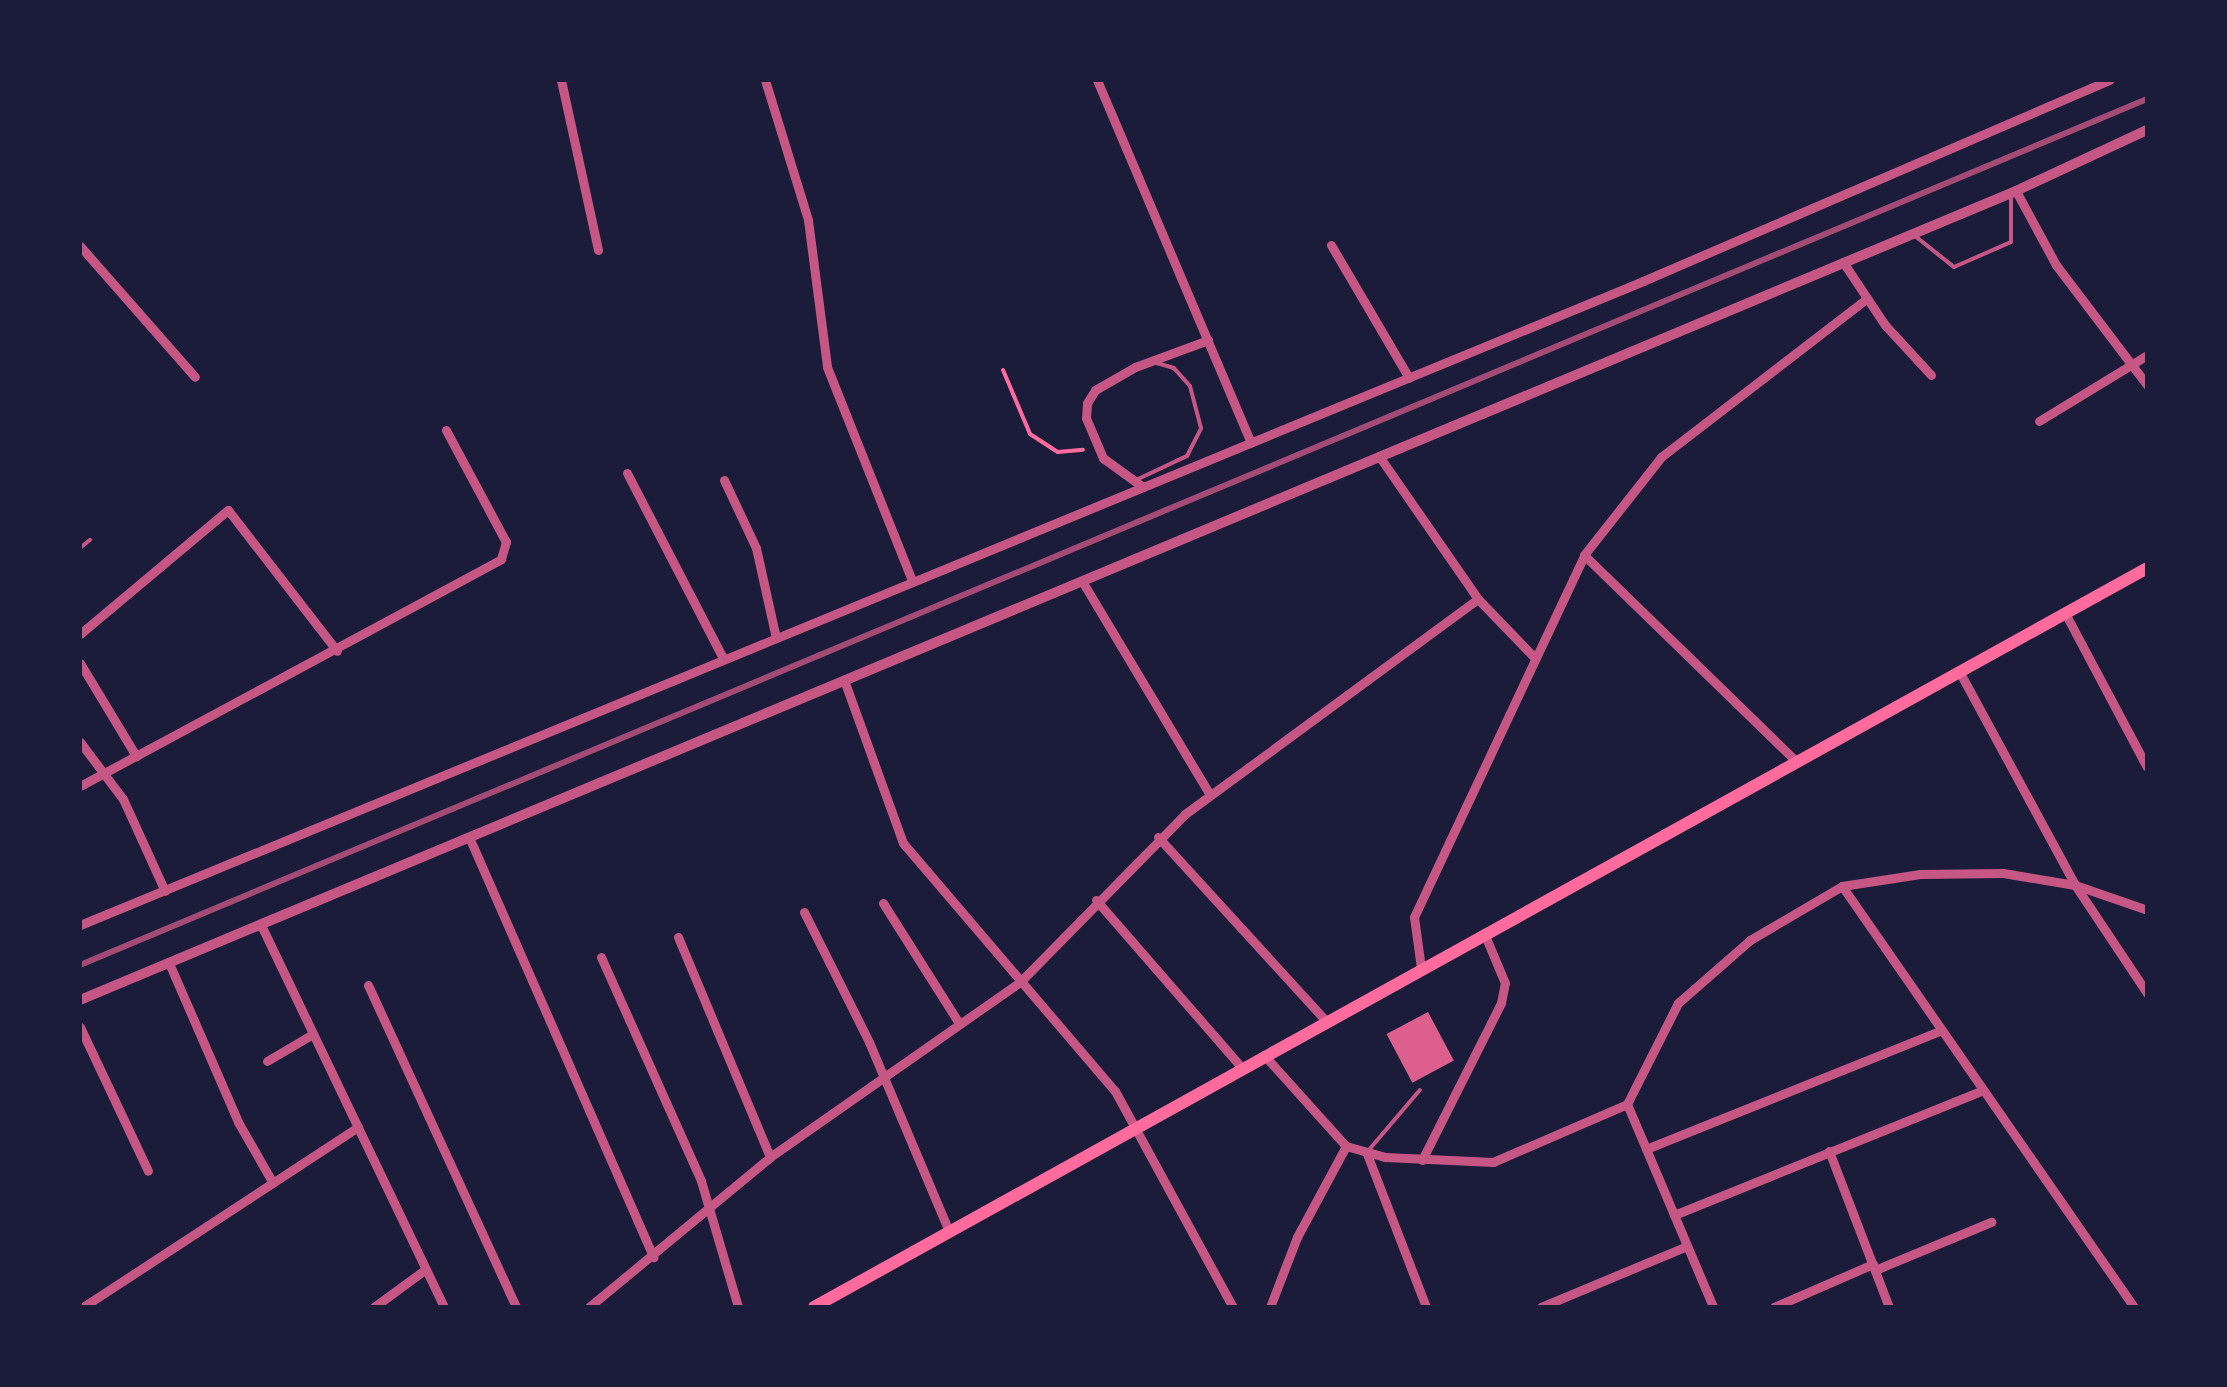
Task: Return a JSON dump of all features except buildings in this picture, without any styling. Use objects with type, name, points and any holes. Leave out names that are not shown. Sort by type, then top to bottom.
[{"type":"main road","points":[[814,1307],[1794,759],[2147,568]]},
{"type":"street","points":[[561,80],[598,250]]},
{"type":"street","points":[[765,80],[808,220],[827,367],[912,581]]},
{"type":"street","points":[[1097,80],[1251,443]]},
{"type":"street","points":[[80,926],[1143,487],[1169,472],[1409,378],[2109,80]]},
{"type":"street","points":[[80,1000],[2013,192],[2147,130]]},
{"type":"street","points":[[2013,192],[2056,265],[2147,385]]},
{"type":"street","points":[[1331,245],[1409,378]]},
{"type":"street","points":[[80,246],[195,376]]},
{"type":"street","points":[[1843,262],[1866,300],[1931,376]]},
{"type":"street","points":[[1421,968],[1414,916],[1584,555],[1661,458],[1866,300]]},
{"type":"street","points":[[1143,487],[1131,481],[1098,447],[1087,403],[1096,390],[1150,360],[1208,340]]},
{"type":"street","points":[[2039,421],[2147,355]]},
{"type":"street","points":[[80,786],[337,651],[504,557],[506,542],[446,430]]},
{"type":"street","points":[[1379,456],[1478,599],[1534,657]]},
{"type":"street","points":[[628,473],[724,658]]},
{"type":"street","points":[[724,480],[756,548],[776,638]]},
{"type":"street","points":[[80,634],[228,510],[337,651]]},
{"type":"street","points":[[1584,555],[1794,759]]},
{"type":"street","points":[[1082,580],[1210,795]]},
{"type":"street","points":[[589,1307],[770,1157],[1021,981],[1158,837],[1478,599]]},
{"type":"street","points":[[2065,613],[2147,767]]},
{"type":"street","points":[[80,663],[136,756]]},
{"type":"street","points":[[1960,671],[2074,885],[2147,993]]},
{"type":"street","points":[[844,680],[903,843],[1115,1091],[1233,1307]]},
{"type":"street","points":[[80,742],[106,773],[165,891]]},
{"type":"street","points":[[469,837],[653,1256]]},
{"type":"street","points":[[1158,837],[1326,1022]]},
{"type":"street","points":[[1264,1055],[1346,1146],[1366,1154],[1422,1160],[1503,1160],[1627,1104],[1678,1003],[1750,940],[1842,886],[1975,872],[2074,885],[2147,910]]},
{"type":"street","points":[[1842,886],[2134,1307]]},
{"type":"street","points":[[1096,900],[1242,1068]]},
{"type":"street","points":[[883,903],[959,1023]]},
{"type":"street","points":[[804,912],[882,1075],[949,1231]]},
{"type":"street","points":[[260,925],[444,1307]]},
{"type":"street","points":[[1422,1160],[1501,1003],[1505,983],[1484,933]]},
{"type":"street","points":[[678,937],[770,1157]]},
{"type":"street","points":[[600,957],[710,1210],[738,1307]]},
{"type":"street","points":[[169,963],[238,1122],[273,1183]]},
{"type":"street","points":[[368,985],[516,1307]]},
{"type":"street","points":[[80,1027],[148,1171]]},
{"type":"street","points":[[1646,1149],[1939,1031]]},
{"type":"street","points":[[267,1061],[311,1035]]},
{"type":"street","points":[[1674,1214],[1983,1090]]},
{"type":"street","points":[[1627,1104],[1714,1307]]},
{"type":"street","points":[[83,1307],[358,1127]]},
{"type":"street","points":[[1270,1307],[1297,1238],[1346,1146]]},
{"type":"street","points":[[1829,1151],[1889,1307]]},
{"type":"street","points":[[1366,1154],[1426,1307]]},
{"type":"street","points":[[1774,1307],[1991,1222]]},
{"type":"street","points":[[1542,1307],[1688,1246]]},
{"type":"street","points":[[374,1307],[426,1269]]},
{"type":"lane","points":[[1912,233],[1954,267],[2010,242],[2013,192]]},
{"type":"lane","points":[[1131,481],[1169,472],[1196,443],[1200,410],[1174,368],[1150,360]]},
{"type":"lane","points":[[80,548],[90,540]]},
{"type":"lane","points":[[1366,1154],[1391,1117],[1420,1090]]},
{"type":"path","points":[[1003,370],[1030,434],[1058,452],[1098,447]]},
{"type":"railway","points":[[80,965],[2147,99]]}]
